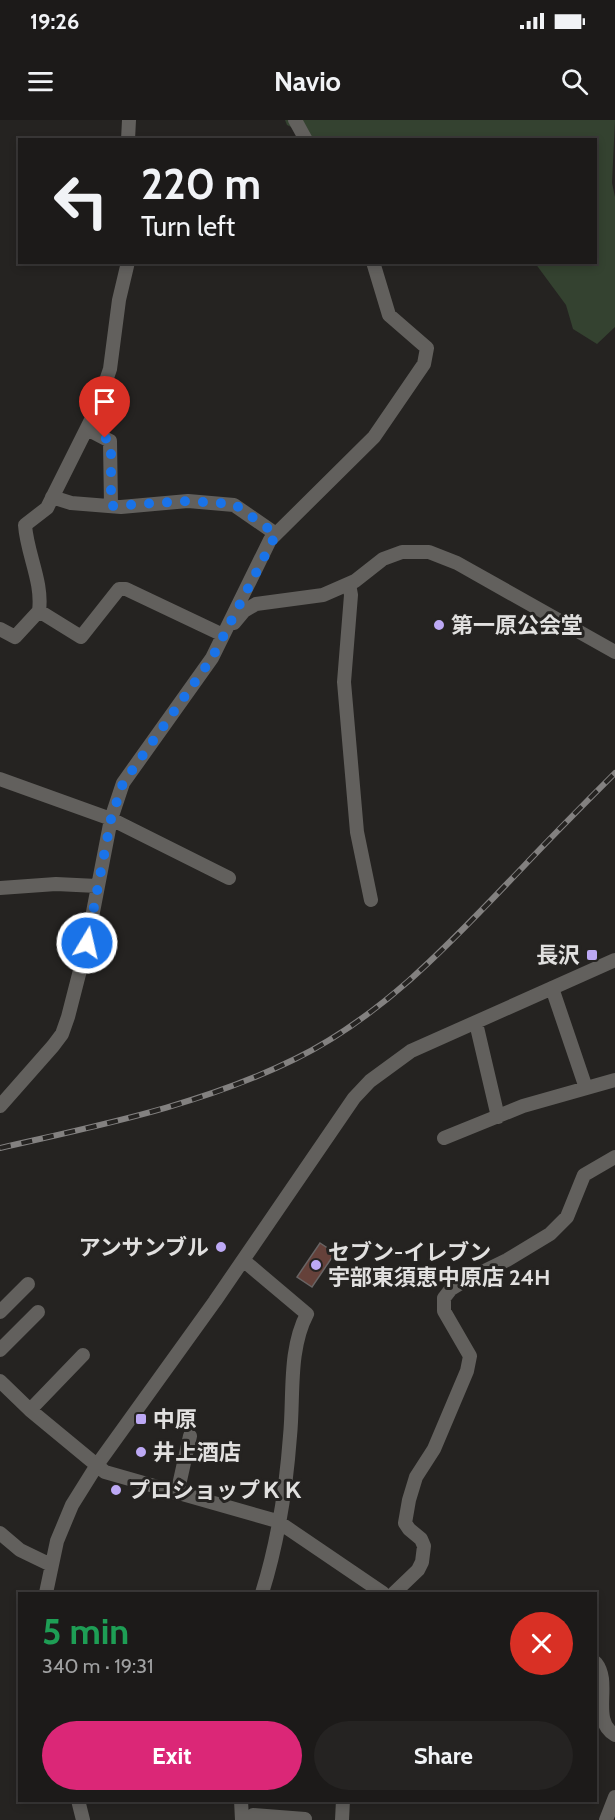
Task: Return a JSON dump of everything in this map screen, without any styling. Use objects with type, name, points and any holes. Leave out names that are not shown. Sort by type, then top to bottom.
[{"type":"street","points":[[128,138],[129,120]]},
{"type":"street","points":[[295,120],[305,138]]},
{"type":"street","points":[[0,629],[15,637],[39,611],[40,592],[35,579],[25,525],[46,508],[87,429],[110,369],[119,300],[128,264]]},
{"type":"street","points":[[0,1106],[62,1034],[78,984],[111,819],[123,783],[182,704],[223,635],[276,534],[374,437],[427,356],[427,348],[389,315],[374,264]]},
{"type":"street","points":[[87,429],[110,441],[111,506]]},
{"type":"street","points":[[52,497],[71,503],[111,506],[188,501],[234,504],[276,534]]},
{"type":"street","points":[[223,635],[244,611],[256,604],[323,595],[349,584],[383,559],[402,552],[429,552],[457,563],[614,650]]},
{"type":"street","points":[[349,584],[351,595],[344,682],[357,832],[371,900]]},
{"type":"street","points":[[39,611],[81,637],[119,589],[126,589],[223,635]]},
{"type":"street","points":[[0,779],[111,819],[229,878]]},
{"type":"street","points":[[0,888],[56,884],[96,886]]},
{"type":"street","points":[[46,1592],[51,1565],[72,1505],[97,1465],[243,1260],[335,1124],[370,1081],[411,1051],[615,960]]},
{"type":"street","points":[[552,988],[586,1088]]},
{"type":"street","points":[[476,1023],[498,1117]]},
{"type":"street","points":[[444,1138],[523,1106],[615,1080]]},
{"type":"street","points":[[394,1592],[418,1570],[422,1562],[424,1546],[421,1539],[405,1523],[409,1500],[416,1477],[434,1449],[467,1371],[470,1356],[444,1311],[444,1298],[451,1289],[464,1281],[507,1260],[550,1234],[567,1217],[584,1175],[615,1157]]},
{"type":"street","points":[[243,1260],[307,1314],[297,1336],[287,1476],[278,1521],[278,1535],[262,1592]]},
{"type":"street","points":[[0,1312],[28,1284]]},
{"type":"street","points":[[0,1350],[38,1312]]},
{"type":"street","points":[[30,1410],[83,1355]]},
{"type":"street","points":[[0,1381],[30,1410],[105,1472],[278,1521],[382,1592]]},
{"type":"street","points":[[177,1494],[190,1436]]},
{"type":"street","points":[[0,1533],[20,1550],[51,1565]]},
{"type":"street","points":[[597,1666],[602,1680],[603,1722],[615,1735]]},
{"type":"street","points":[[606,1820],[615,1797]]},
{"type":"street","points":[[78,1802],[82,1820]]},
{"type":"street","points":[[243,1802],[249,1818]]},
{"type":"street","points":[[249,1818],[255,1802]]},
{"type":"street","points":[[342,1820],[343,1802]]},
{"type":"street","points":[[249,1818],[305,1819]]},
{"type":"green space","points":[[285,120],[615,120],[612,183],[615,197],[615,327],[597,344],[573,329],[566,305],[536,264],[597,264],[597,138],[314,138],[287,125]]},
{"type":"building","name":"セブン-イレブン 宇部東須恵中原店 24H","points":[[320,1243],[335,1253],[312,1287],[297,1277]]},
{"type":"railway","points":[[0,1148],[113,1122],[224,1089],[295,1059],[328,1041],[389,998],[445,947],[615,773]]},
{"type":"place","name":"第一原公会堂","points":[[439,625]]},
{"type":"place","name":"長沢","points":[[592,955]]},
{"type":"place","name":"アンサンブル","points":[[221,1247]]},
{"type":"place","name":"セブン-イレブン 宇部東須恵中原店 24H","points":[[316,1265]]},
{"type":"place","name":"中原","points":[[141,1419]]},
{"type":"place","name":"井上酒店","points":[[141,1452]]},
{"type":"place","name":"プロショップＫＫ","points":[[116,1490]]},
{"type":"route","points":[[87,943],[96,886],[111,819],[123,783],[182,704],[212,658],[270,540],[276,534],[234,504],[188,501],[155,505],[111,506],[111,446],[110,441],[105,438]]}]
